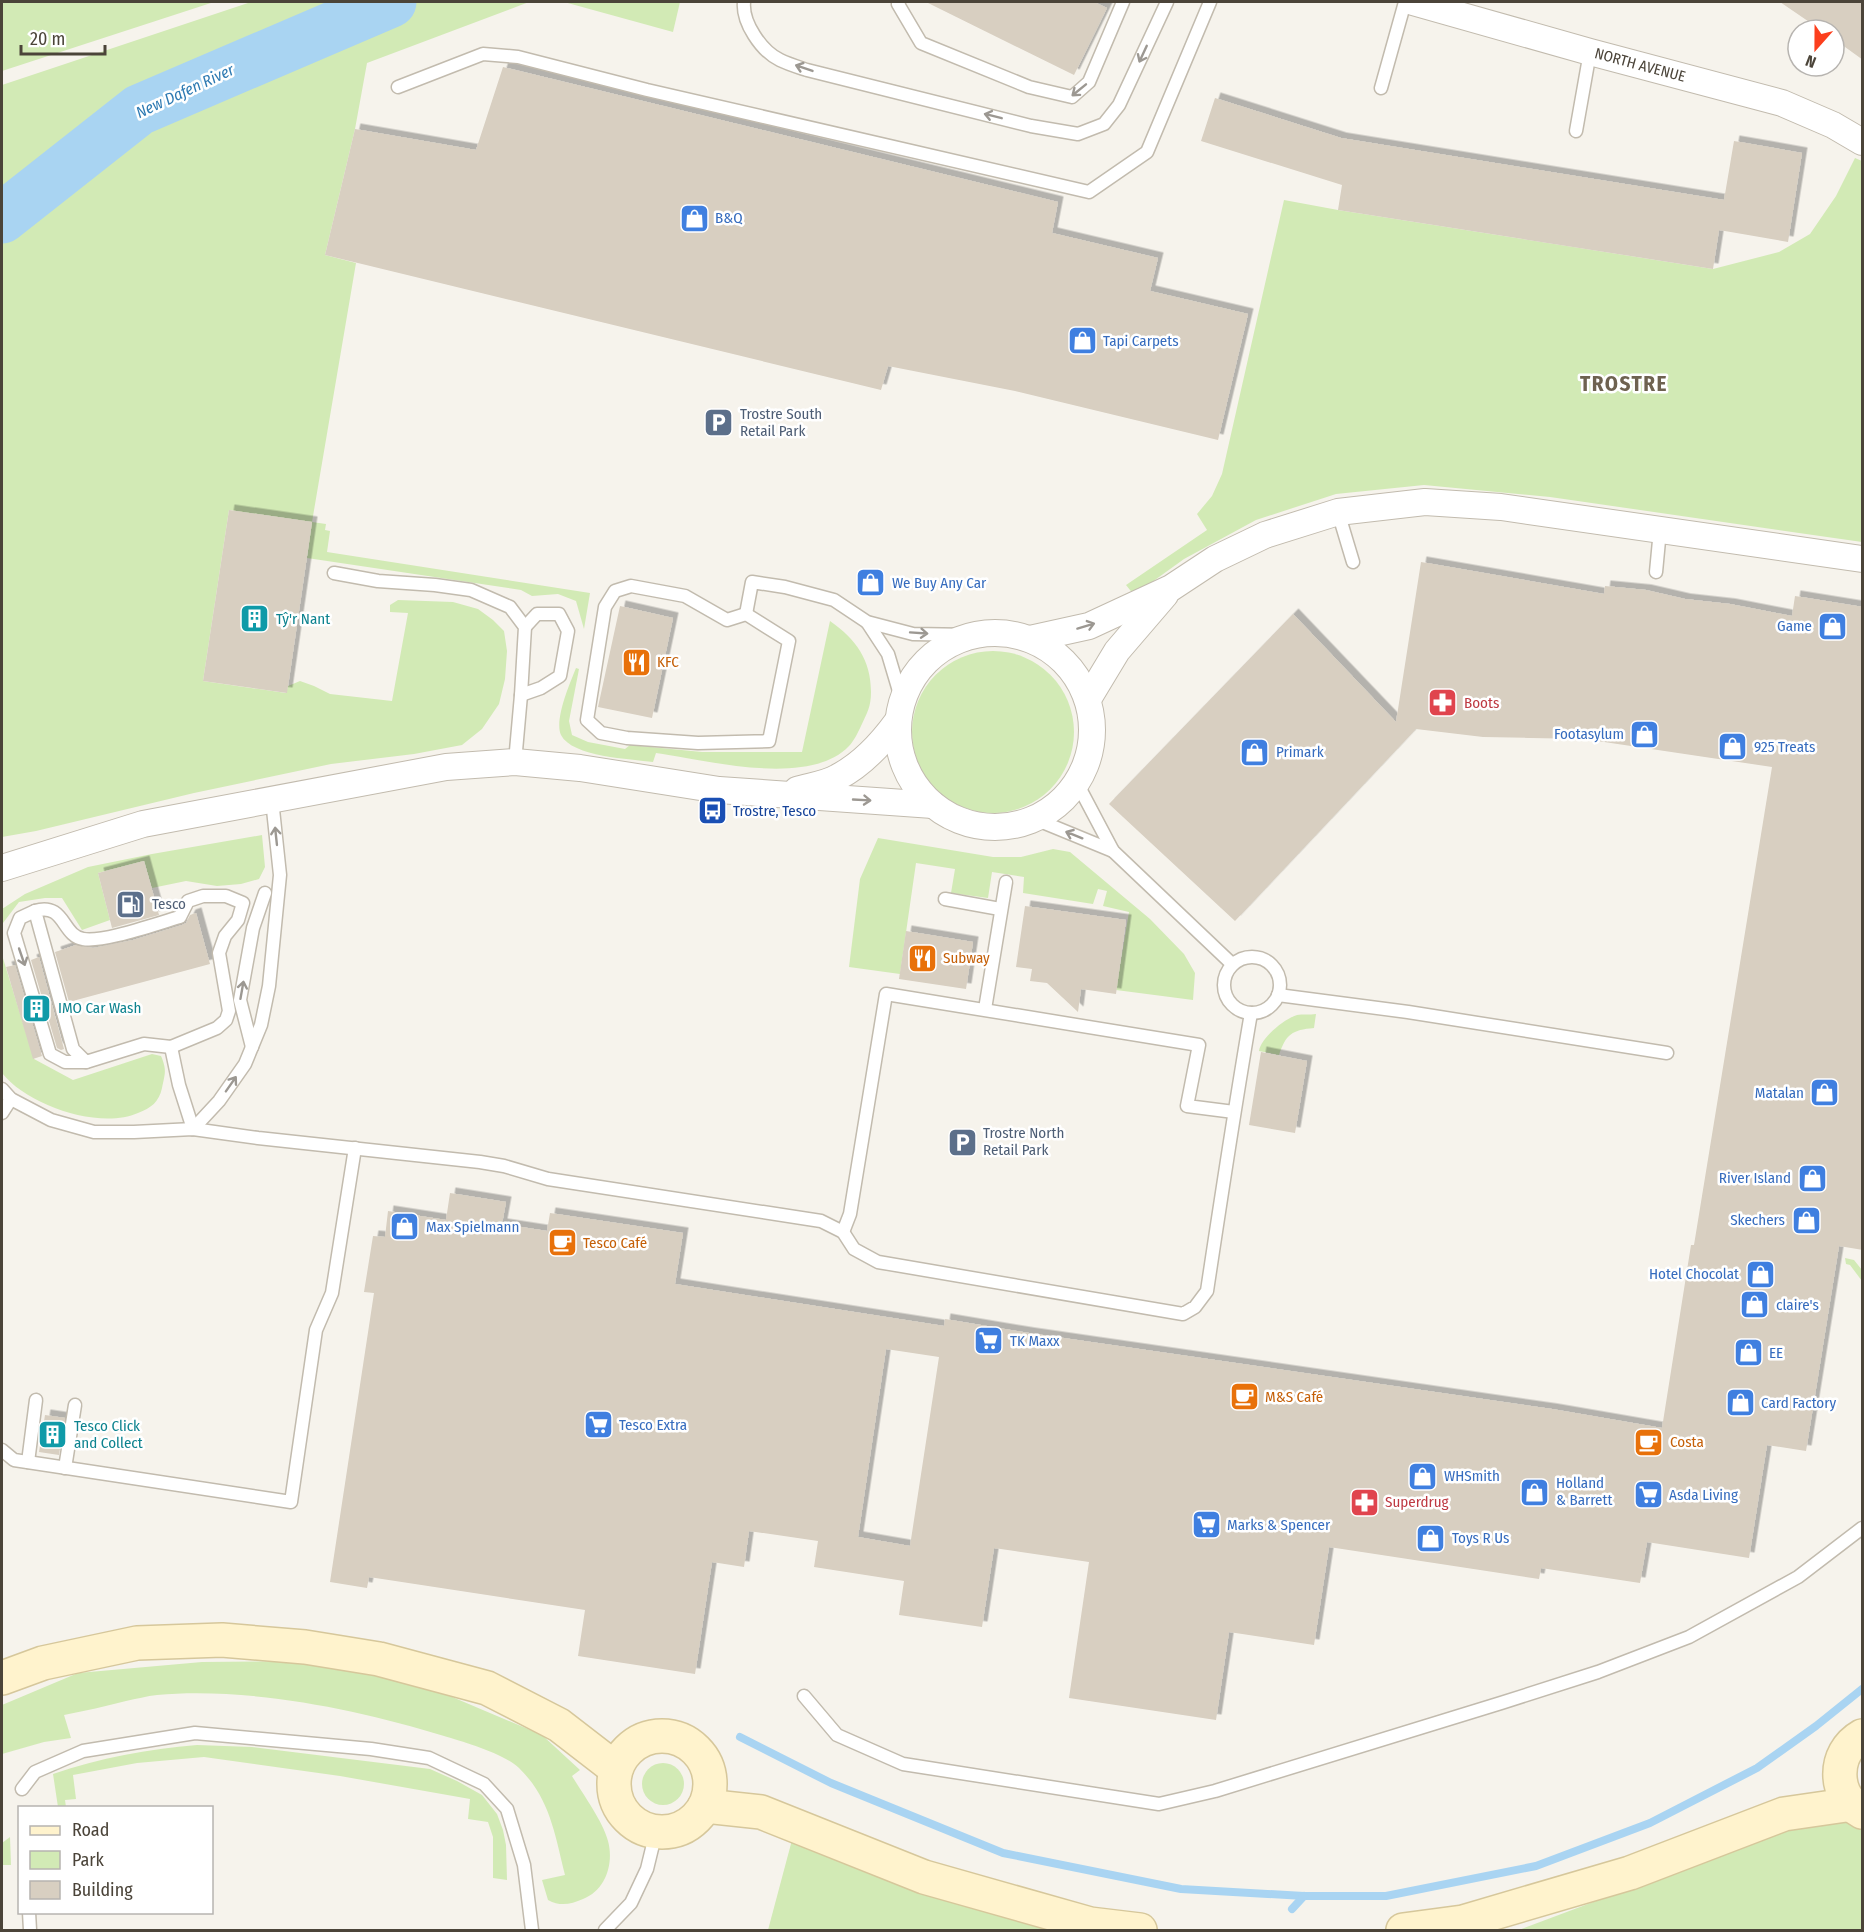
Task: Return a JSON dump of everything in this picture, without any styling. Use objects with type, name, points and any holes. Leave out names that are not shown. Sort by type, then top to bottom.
[{"type":"main road","points":[[2,1678],[42,1663],[137,1643],[222,1640],[304,1647],[379,1659],[487,1688],[559,1725],[616,1769]]},
{"type":"main road","points":[[664,1736],[680,1740],[693,1748],[704,1760],[709,1775],[710,1790],[705,1806],[695,1819],[684,1827],[656,1832],[637,1824],[621,1809],[616,1797],[614,1782],[616,1769],[628,1750],[649,1738],[664,1736]]},
{"type":"main road","points":[[1858,1808],[1846,1798],[1841,1785],[1840,1768],[1849,1747],[1863,1736]]},
{"type":"main road","points":[[1784,1814],[1840,1768]]},
{"type":"main road","points":[[705,1806],[761,1812],[924,1877],[1089,1924],[1140,1930]]},
{"type":"main road","points":[[1403,1930],[1463,1922],[1630,1873],[1784,1814],[1858,1808]]},
{"type":"street","name":"NORTH AVENUE","points":[[1413,2],[1782,103],[1833,125],[1863,142]]},
{"type":"street","points":[[1029,639],[1089,626],[1171,588],[1215,559],[1264,535],[1338,512],[1425,502],[1501,507],[1863,559]]},
{"type":"street","points":[[1088,699],[1117,651],[1171,588]]},
{"type":"street","points":[[782,795],[837,778],[867,758],[883,741],[899,712],[910,681],[923,664],[946,645],[972,635],[1001,633],[1029,639],[1055,653],[1075,673],[1088,699],[1093,728],[1089,757],[1077,783],[1058,805],[1035,819],[1008,827],[981,827],[954,819],[933,805],[915,787],[904,765],[898,744],[899,712]]},
{"type":"street","points":[[2,868],[143,824],[446,767],[515,762],[580,768],[719,790],[933,805]]},
{"type":"lane","points":[[744,2],[743,11],[754,36],[777,59],[818,73],[1022,123],[1078,134],[1104,124],[1119,105],[1167,2]]},
{"type":"lane","points":[[899,2],[898,4],[921,42],[1029,87],[1072,97],[1089,82],[1123,2]]},
{"type":"lane","points":[[398,87],[483,54],[518,57],[648,90],[1089,192],[1147,152],[1210,2]]},
{"type":"lane","points":[[1381,88],[1405,2]]},
{"type":"lane","points":[[1576,131],[1590,52]]},
{"type":"lane","points":[[1338,512],[1353,562]]},
{"type":"lane","points":[[1656,572],[1660,530]]},
{"type":"lane","points":[[334,573],[378,581],[471,590],[510,607],[525,627]]},
{"type":"lane","points":[[746,614],[752,582],[785,587],[834,600],[867,622],[913,634],[972,635]]},
{"type":"lane","points":[[631,586],[685,596],[727,620],[746,614],[789,641],[769,741],[698,743],[627,738],[601,733],[587,720],[605,607],[615,591],[631,586]]},
{"type":"lane","points":[[515,762],[525,627],[537,614],[559,615],[568,632],[560,676],[541,688],[521,695]]},
{"type":"lane","points":[[867,622],[888,654],[899,712]]},
{"type":"lane","points":[[1077,783],[1113,851],[1232,964]]},
{"type":"lane","points":[[193,1129],[219,1101],[245,1064],[261,1025],[269,986],[280,875],[272,800]]},
{"type":"lane","points":[[1035,819],[1113,851]]},
{"type":"lane","points":[[252,1047],[240,1000],[253,928],[265,893],[280,875]]},
{"type":"lane","points":[[985,1010],[1006,882]]},
{"type":"lane","points":[[243,903],[238,920],[225,936],[219,953],[229,1011],[226,1020],[217,1028],[171,1047],[144,1044],[86,1062],[65,1062],[50,1054],[14,933],[20,918],[43,909],[54,912],[63,919],[71,932],[81,939],[98,939],[180,918],[188,901],[203,896],[226,896],[243,903],[265,893]]},
{"type":"lane","points":[[945,899],[1000,909]]},
{"type":"lane","points":[[35,911],[73,1049],[86,1062]]},
{"type":"lane","points":[[1249,957],[1259,958],[1274,968],[1279,976],[1280,986],[1278,995],[1268,1009],[1251,1013],[1242,1012],[1227,1000],[1223,981],[1232,964],[1249,957]]},
{"type":"lane","points":[[843,1232],[850,1214],[886,994],[1199,1045],[1187,1106],[1234,1112]]},
{"type":"lane","points":[[1278,995],[1408,1012],[1667,1053]]},
{"type":"lane","points":[[2,1089],[11,1099],[51,1120],[94,1132],[193,1129],[480,1161],[548,1179],[821,1221],[843,1232],[854,1249],[878,1262],[1183,1314],[1196,1307],[1207,1291],[1251,1013]]},
{"type":"lane","points":[[171,1047],[179,1085],[193,1129]]},
{"type":"lane","points":[[2,1113],[11,1099]]},
{"type":"lane","points":[[2,1450],[14,1460],[291,1502],[316,1330],[332,1293],[355,1148]]},
{"type":"lane","points":[[28,1462],[36,1400]]},
{"type":"lane","points":[[65,1468],[75,1406]]},
{"type":"lane","points":[[804,1696],[837,1735],[903,1764],[1159,1804],[1215,1791],[1501,1703],[1598,1672],[1689,1637],[1798,1577],[1863,1528]]},
{"type":"lane","points":[[22,1789],[35,1772],[83,1751],[195,1734],[371,1749],[429,1758],[484,1784],[507,1809],[524,1865],[532,1930]]},
{"type":"lane","points":[[605,1930],[631,1903],[647,1869],[656,1832]]},
{"type":"lane","points":[[28,1914],[30,1930]]},
{"type":"green space","points":[[2,2],[214,2],[2,71]]},
{"type":"green space","points":[[251,2],[529,2],[367,63],[355,129],[325,255],[356,263],[312,522],[229,510],[203,681],[286,693],[288,686],[300,681],[330,694],[392,701],[408,613],[390,612],[390,605],[398,600],[453,602],[478,609],[504,631],[507,651],[505,679],[499,704],[482,729],[462,745],[414,754],[331,764],[2,837],[2,85]]},
{"type":"green space","points":[[564,2],[680,2],[673,32]]},
{"type":"green space","points":[[1855,158],[1862,161],[1862,542],[1550,497],[1424,485],[1336,494],[1256,520],[1184,559],[1134,595],[1126,585],[1207,530],[1197,514],[1212,496],[1222,474],[1284,200],[1713,269],[1779,252],[1810,234],[1836,196]]},
{"type":"green space","points":[[312,522],[326,524],[325,530],[330,531],[327,552],[590,593],[584,629],[576,601],[558,594],[532,596],[521,590],[307,558]]},
{"type":"green space","points":[[830,621],[847,635],[860,651],[868,670],[871,692],[868,710],[854,739],[849,746],[831,759],[809,766],[784,769],[728,765],[656,753],[653,762],[589,752],[567,742],[561,735],[559,728],[561,711],[576,668],[579,669],[569,721],[572,735],[588,742],[625,749],[630,745],[702,752],[802,752]]},
{"type":"green space","points":[[993,651],[1009,652],[1024,657],[1050,675],[1068,701],[1073,716],[1073,748],[1068,763],[1050,789],[1024,807],[1009,812],[993,813],[977,812],[962,807],[936,789],[918,763],[913,748],[912,732],[913,716],[918,701],[936,675],[962,657],[977,652]]},
{"type":"green space","points":[[262,835],[265,867],[259,879],[241,884],[217,886],[186,881],[152,888],[144,861],[98,873],[110,920],[82,930],[62,898],[45,898],[19,902],[3,923],[2,932],[2,909],[25,894],[88,867]]},
{"type":"green space","points":[[878,838],[993,857],[1021,857],[1053,849],[1070,852],[1150,919],[1184,954],[1195,973],[1193,1000],[1116,990],[1129,912],[1103,906],[1107,891],[1098,889],[1093,904],[1023,893],[1024,877],[992,872],[988,898],[951,893],[955,869],[916,863],[900,974],[849,967],[860,879]]},
{"type":"green space","points":[[2,955],[34,1059],[73,1080],[152,1054],[161,1056],[165,1075],[161,1093],[151,1107],[122,1117],[84,1116],[46,1104],[13,1085],[2,1073]]},
{"type":"green space","points":[[1316,1014],[1314,1028],[1291,1034],[1284,1042],[1279,1055],[1259,1051],[1268,1035],[1286,1020],[1297,1015]]},
{"type":"green space","points":[[1845,1258],[1854,1260],[1862,1270],[1862,1281],[1850,1265],[1846,1264]]},
{"type":"green space","points":[[315,1661],[431,1688],[542,1735],[580,1770],[572,1776],[597,1816],[610,1849],[609,1867],[603,1882],[591,1895],[583,1899],[562,1904],[548,1900],[542,1880],[565,1875],[558,1846],[545,1804],[529,1780],[513,1763],[473,1745],[410,1726],[339,1709],[265,1697],[228,1694],[157,1695],[64,1715],[71,1738],[44,1742],[2,1754],[2,1705],[78,1673],[202,1662]]},
{"type":"green space","points":[[197,1745],[252,1747],[430,1769],[482,1795],[497,1814],[506,1845],[507,1880],[493,1878],[493,1837],[488,1822],[468,1819],[470,1799],[340,1776],[204,1757],[137,1763],[73,1775],[76,1799],[65,1800],[66,1806],[58,1806],[53,1774],[88,1763],[160,1749]]},
{"type":"green space","points":[[663,1763],[671,1764],[678,1769],[683,1776],[683,1792],[678,1799],[671,1804],[663,1805],[655,1804],[648,1799],[643,1792],[642,1784],[643,1776],[648,1769],[655,1764]]},
{"type":"green space","points":[[1833,1814],[1857,1822],[1862,1828],[1862,1930],[1519,1930],[1796,1826]]},
{"type":"green space","points":[[10,1837],[11,1865],[2,1865],[2,1843]]},
{"type":"green space","points":[[792,1840],[1071,1930],[768,1930]]},
{"type":"building","points":[[926,2],[1094,2],[1107,8],[1074,75]]},
{"type":"building","points":[[1780,2],[1863,2],[1863,60],[1846,48],[1846,18],[1803,18]]},
{"type":"building","name":"B&Q","points":[[503,67],[1058,202],[1052,233],[1158,258],[1150,291],[1248,314],[1218,440],[1015,391],[888,366],[881,390],[325,255],[355,129],[476,150]]},
{"type":"building","points":[[1215,98],[1341,138],[1724,200],[1734,141],[1802,153],[1788,242],[1719,230],[1713,269],[1338,210],[1342,185],[1201,141]]},
{"type":"building","name":"Tŷ'r Nant","points":[[229,510],[312,522],[287,693],[203,681]]},
{"type":"building","points":[[1421,562],[1604,594],[1605,586],[1646,590],[1685,599],[1730,604],[1792,616],[1795,596],[1863,607],[1863,1250],[1839,1246],[1806,1451],[1767,1445],[1749,1558],[1647,1542],[1640,1583],[1541,1568],[1539,1579],[1329,1547],[1314,1645],[1229,1632],[1216,1720],[1069,1698],[1089,1562],[994,1548],[982,1627],[899,1615],[904,1581],[814,1567],[818,1541],[749,1531],[744,1567],[712,1562],[695,1674],[578,1656],[585,1610],[369,1577],[367,1588],[330,1582],[374,1293],[364,1292],[373,1236],[385,1237],[388,1211],[446,1220],[450,1193],[506,1202],[502,1224],[547,1231],[550,1213],[683,1233],[675,1284],[944,1326],[945,1319],[1552,1409],[1662,1428],[1772,767],[1584,739],[1483,737],[1416,729],[1235,921],[1109,804],[1293,614],[1396,722]],"holes":[[[886,1349],[939,1357],[910,1546],[858,1537]]]},
{"type":"building","points":[[620,606],[673,618],[652,718],[598,707]]},
{"type":"building","name":"Tesco","points":[[144,861],[159,915],[112,928],[98,873]]},
{"type":"building","points":[[1025,906],[1126,920],[1116,994],[1081,989],[1078,1012],[1047,983],[1030,981],[1032,969],[1016,967]]},
{"type":"building","points":[[196,913],[210,964],[69,1002],[55,952],[76,945],[93,948],[133,940],[182,925],[186,923],[190,915]]},
{"type":"building","points":[[906,931],[973,942],[966,989],[899,979]]},
{"type":"building","points":[[39,957],[64,1049],[61,1050],[57,1048],[31,960]]},
{"type":"building","points":[[15,965],[42,1056],[33,1059],[6,967]]},
{"type":"building","points":[[1261,1052],[1307,1061],[1295,1133],[1249,1125]]},
{"type":"building","name":"Tesco Click and Collect","points":[[45,1415],[65,1418],[59,1455],[39,1452]]},
{"type":"waterway","name":"New Dafen River","points":[[2,218],[139,110],[391,2]]},
{"type":"waterway","points":[[740,1737],[831,1783],[1003,1853],[1181,1889],[1304,1896],[1386,1896],[1536,1866],[1650,1823],[1757,1768],[1816,1726],[1862,1689]]},
{"type":"waterway","points":[[1292,1909],[1304,1896]]},
{"type":"place","name":"B&Q","points":[[694,218]]},
{"type":"place","name":"Tapi Carpets","points":[[1082,341]]},
{"type":"place","name":"Trostre South Retail Park","points":[[719,423]]},
{"type":"place","name":"We Buy Any Car","points":[[871,583]]},
{"type":"place","name":"Tŷ'r Nant","points":[[255,619]]},
{"type":"place","name":"Game","points":[[1833,626]]},
{"type":"place","name":"KFC","points":[[636,662]]},
{"type":"place","name":"Boots","points":[[1443,703]]},
{"type":"place","name":"Footasylum","points":[[1645,734]]},
{"type":"place","name":"925 Treats","points":[[1733,747]]},
{"type":"place","name":"Primark","points":[[1255,752]]},
{"type":"place","name":"Trostre, Tesco","points":[[712,811]]},
{"type":"place","name":"Tesco","points":[[131,904]]},
{"type":"place","name":"Subway","points":[[922,958]]},
{"type":"place","name":"IMO Car Wash","points":[[37,1008]]},
{"type":"place","name":"Matalan","points":[[1825,1093]]},
{"type":"place","name":"Trostre North Retail Park","points":[[962,1142]]},
{"type":"place","name":"River Island","points":[[1812,1178]]},
{"type":"place","name":"Skechers","points":[[1806,1220]]},
{"type":"place","name":"Max Spielmann","points":[[405,1227]]},
{"type":"place","name":"Tesco Café","points":[[562,1243]]},
{"type":"place","name":"Hotel Chocolat","points":[[1760,1274]]},
{"type":"place","name":"claire's","points":[[1755,1305]]},
{"type":"place","name":"TK Maxx","points":[[989,1341]]},
{"type":"place","name":"EE","points":[[1748,1353]]},
{"type":"place","name":"M&S Café","points":[[1244,1397]]},
{"type":"place","name":"Card Factory","points":[[1740,1403]]},
{"type":"place","name":"Tesco Extra","points":[[598,1425]]},
{"type":"place","name":"Tesco Click and Collect","points":[[53,1435]]},
{"type":"place","name":"Costa","points":[[1649,1442]]},
{"type":"place","name":"WHSmith","points":[[1423,1476]]},
{"type":"place","name":"Holland & Barrett","points":[[1535,1492]]},
{"type":"place","name":"Asda Living","points":[[1648,1495]]},
{"type":"place","name":"Superdrug","points":[[1364,1502]]},
{"type":"place","name":"Marks & Spencer","points":[[1206,1525]]},
{"type":"place","name":"Toys R Us","points":[[1431,1538]]},
{"type":"district","name":"TROSTRE","points":[[1624,384]]}]
